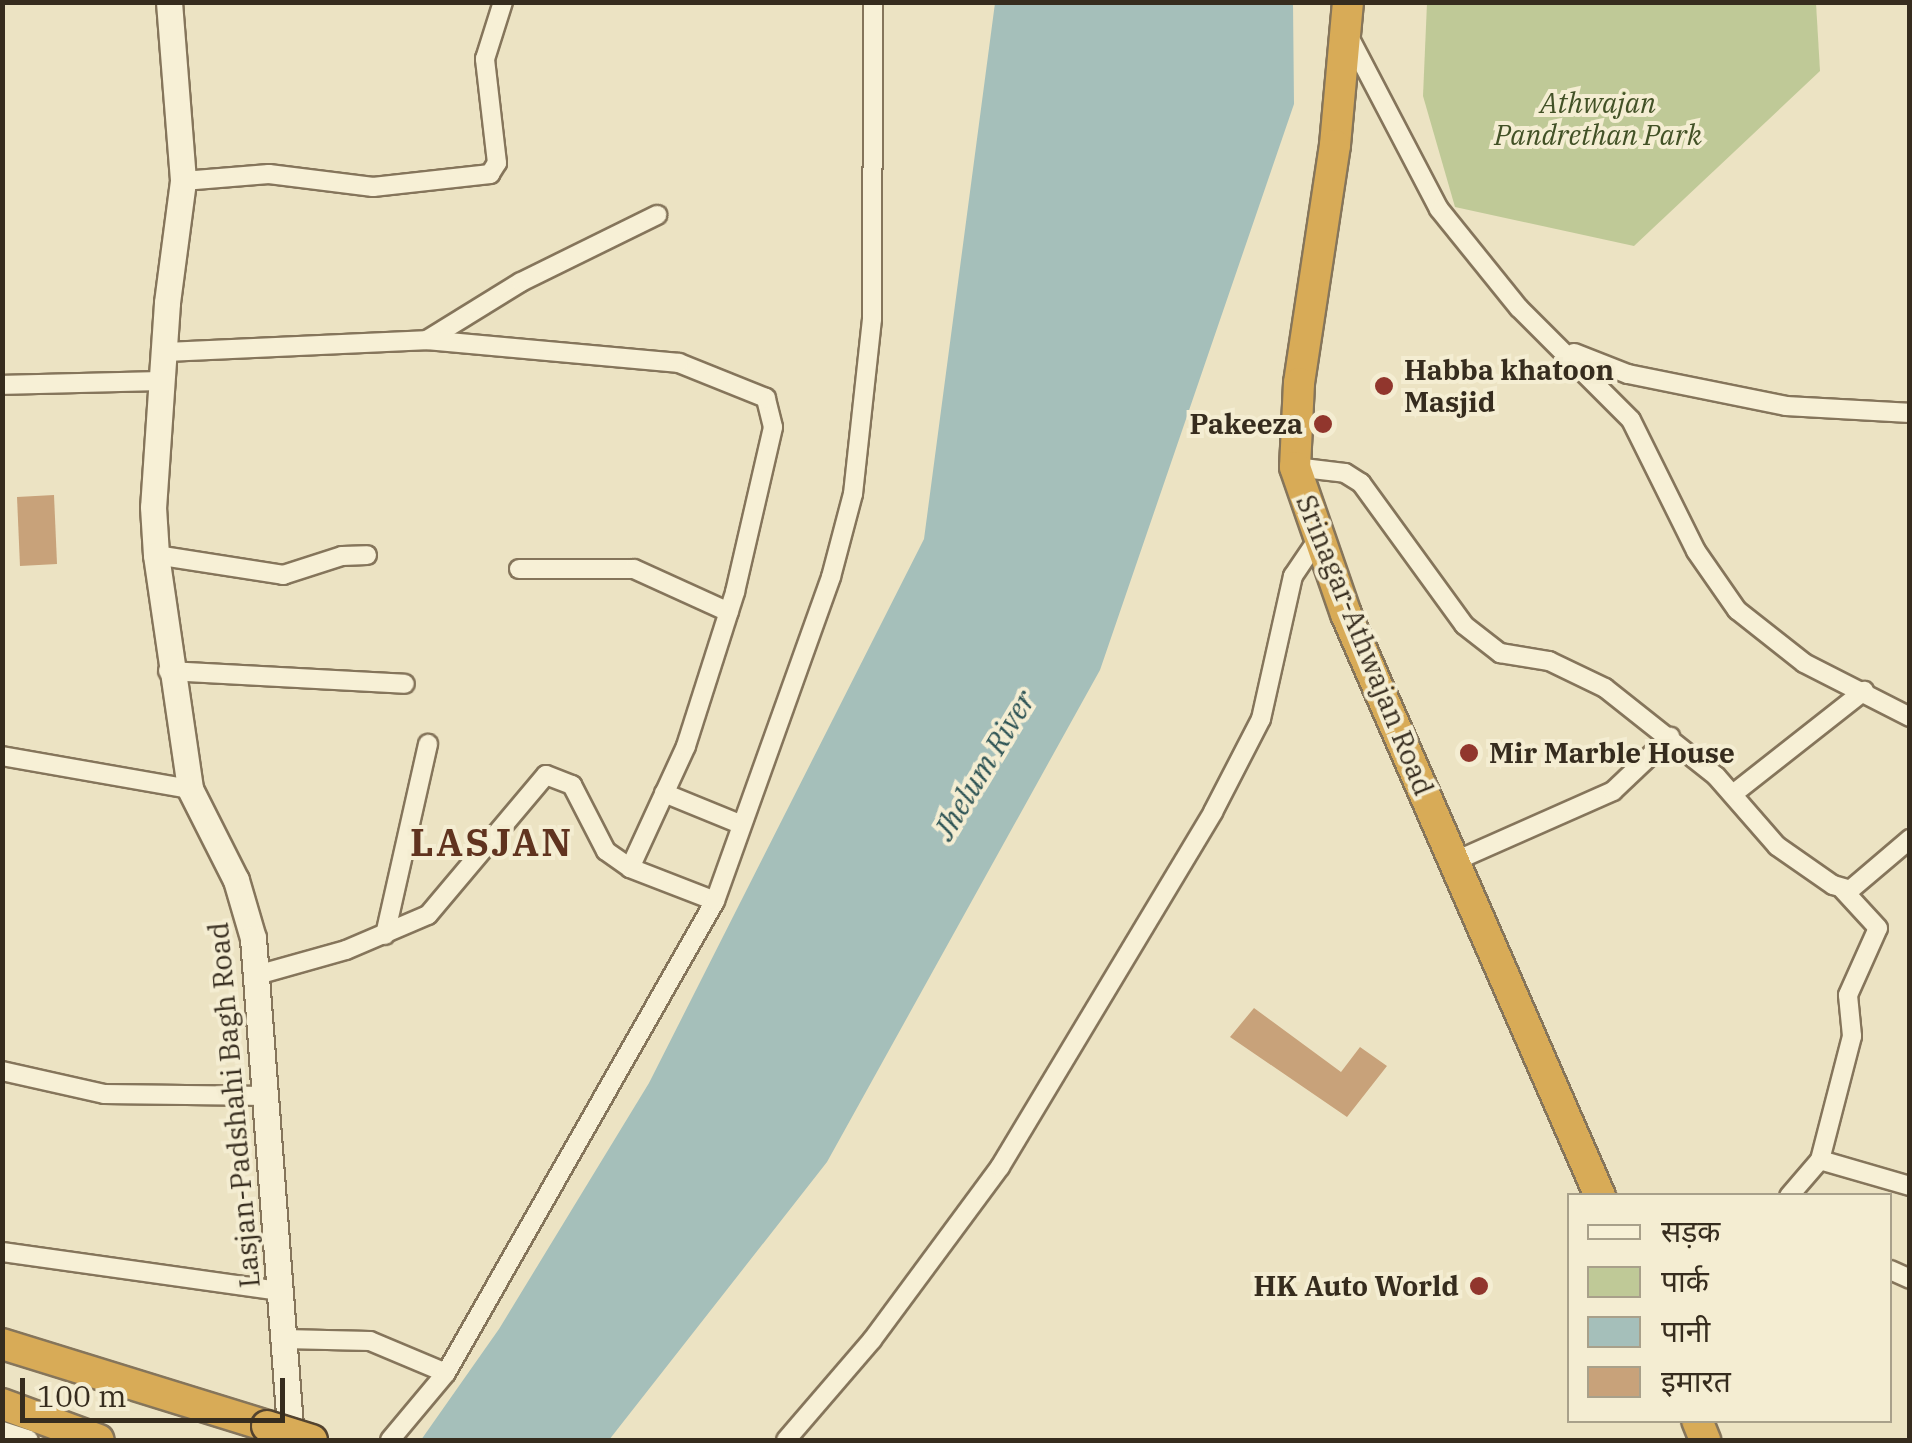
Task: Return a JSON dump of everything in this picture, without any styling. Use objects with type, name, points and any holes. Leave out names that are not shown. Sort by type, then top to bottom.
[{"type":"highway","name":"Srinagar-Athwajan Road","points":[[1348,17],[1299,383],[1296,467],[1318,539],[1453,862],[1599,1193]]},
{"type":"highway","points":[[2,1344],[279,1433],[312,1440]]},
{"type":"highway","points":[[2,1404],[99,1440]]},
{"type":"street","name":"Lasjan-Padshahi Bagh Road","points":[[169,2],[183,182],[164,352],[156,555],[168,670],[190,789],[248,909],[268,1096],[284,1339],[279,1433]]},
{"type":"street","points":[[183,182],[280,174],[373,187],[490,174],[497,163],[485,59],[504,2]]},
{"type":"street","points":[[390,1440],[446,1374],[714,901],[796,679],[853,494],[872,319],[873,2]]},
{"type":"street","points":[[1348,17],[1448,222],[1632,420],[1696,551],[1737,610],[1804,663],[1905,706]]},
{"type":"street","points":[[428,340],[521,282],[657,215]]},
{"type":"street","points":[[164,352],[428,340],[679,363],[766,398],[772,426],[729,612],[686,746],[630,868]]},
{"type":"street","points":[[1560,346],[1628,374],[1786,406],[1910,413]]},
{"type":"street","points":[[2,385],[162,381]]},
{"type":"street","points":[[1296,467],[1344,474],[1361,482],[1450,611],[1492,647],[1560,665],[1605,688],[1670,737],[1732,794],[1778,846],[1843,890],[1878,928],[1848,995],[1852,1036],[1820,1160],[1792,1193]]},
{"type":"street","points":[[786,1440],[872,1340],[1000,1167],[1156,908],[1261,719],[1293,576],[1318,539]]},
{"type":"street","points":[[156,555],[283,575],[342,556],[367,555]]},
{"type":"street","points":[[519,568],[634,569],[729,612]]},
{"type":"street","points":[[168,670],[405,684]]},
{"type":"street","points":[[1732,794],[1864,690]]},
{"type":"street","points":[[1453,862],[1613,792],[1670,737]]},
{"type":"street","points":[[385,935],[428,744]]},
{"type":"street","points":[[2,756],[190,789]]},
{"type":"street","points":[[257,975],[385,935],[443,902],[546,776],[572,785],[606,851],[630,868],[714,901]]},
{"type":"street","points":[[664,793],[740,824]]},
{"type":"street","points":[[1843,890],[1858,885],[1910,838]]},
{"type":"street","points":[[2,1071],[104,1094],[268,1096]]},
{"type":"street","points":[[1820,1160],[1910,1186]]},
{"type":"street","points":[[2,1252],[280,1291]]},
{"type":"street","points":[[284,1339],[370,1341],[446,1374]]},
{"type":"street","points":[[2,1431],[28,1440]]},
{"type":"green space","name":"Athwajan Pandrethan Park","points":[[1427,3],[1816,3],[1820,71],[1634,246],[1455,207],[1423,96]]},
{"type":"water","name":"Jhelum River","points":[[995,3],[1293,3],[1294,104],[1100,670],[827,1162],[609,1440],[421,1440],[499,1329],[649,1083],[924,539]]},
{"type":"building","points":[[54,495],[57,564],[20,566],[17,497]]},
{"type":"building","points":[[1254,1008],[1341,1072],[1360,1047],[1387,1066],[1347,1117],[1230,1037]]},
{"type":"place","name":"Habba khatoon Masjid","points":[[1384,386]]},
{"type":"place","name":"Pakeeza","points":[[1323,424]]},
{"type":"place","name":"Mir Marble House","points":[[1469,753]]},
{"type":"place","name":"HK Auto World","points":[[1479,1286]]},
{"type":"district","name":"LASJAN","points":[[492,842]]}]
